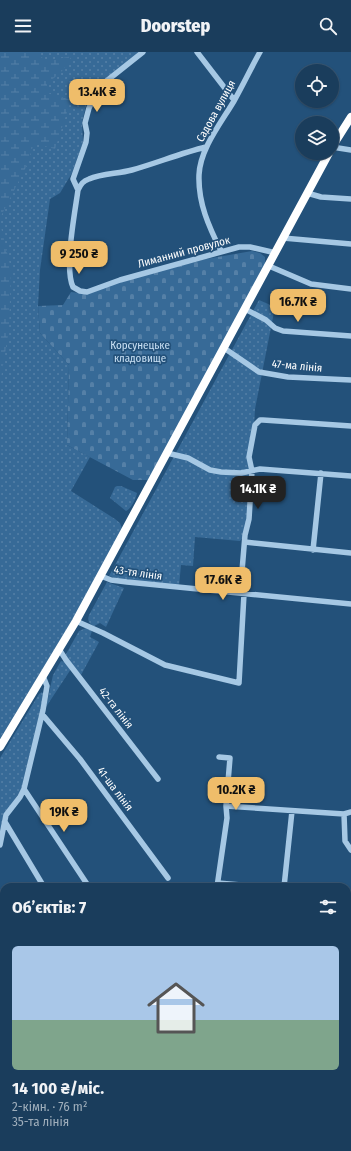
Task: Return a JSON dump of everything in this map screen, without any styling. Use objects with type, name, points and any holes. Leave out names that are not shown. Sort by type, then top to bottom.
[{"type":"highway","points":[[339,136],[351,117]]},
{"type":"highway","points":[[0,747],[76,621],[101,576],[325,160]]},
{"type":"street","points":[[78,190],[74,179],[74,174],[86,142],[87,132],[85,123],[89,108],[99,87],[143,52]]},
{"type":"street","points":[[197,52],[234,100]]},
{"type":"street","points":[[202,52],[205,62]]},
{"type":"street","name":"Садова вулиця","points":[[221,251],[204,215],[199,174],[206,147],[260,52]]},
{"type":"street","points":[[78,190],[84,181],[91,178],[130,171],[183,152],[206,147]]},
{"type":"street","points":[[339,148],[351,150]]},
{"type":"street","name":"Лиманний провулок","points":[[78,190],[70,257],[70,278],[75,290],[87,292],[120,280],[238,247],[250,247],[276,253]]},
{"type":"street","points":[[307,193],[321,197],[351,199]]},
{"type":"street","points":[[283,238],[351,244]]},
{"type":"street","points":[[269,266],[311,284],[351,289]]},
{"type":"street","points":[[245,309],[266,320],[275,328],[283,331],[351,336]]},
{"type":"street","name":"47-ма лінія","points":[[224,348],[259,372],[288,377],[351,380]]},
{"type":"street","points":[[76,621],[103,633],[165,665],[239,683],[244,594],[242,571],[249,519],[252,471],[249,457],[253,441],[254,427],[258,422],[263,420],[351,426]]},
{"type":"street","points":[[167,453],[188,458],[210,470],[221,472],[241,473],[260,468],[351,476]]},
{"type":"street","points":[[313,550],[321,473]]},
{"type":"street","points":[[245,542],[351,553]]},
{"type":"street","name":"43-тя лінія","points":[[101,576],[111,580],[127,582],[351,604]]},
{"type":"street","name":"42-га лінія","points":[[59,649],[158,779]]},
{"type":"street","points":[[0,845],[6,815],[24,789],[42,714],[47,686],[43,676]]},
{"type":"street","name":"41-ша лінія","points":[[42,714],[80,759],[168,878]]},
{"type":"street","points":[[218,883],[228,818],[226,806],[230,758],[219,757]]},
{"type":"street","points":[[24,789],[86,883]]},
{"type":"street","points":[[226,806],[344,814],[351,812]]},
{"type":"street","points":[[284,883],[292,811]]},
{"type":"street","points":[[344,814],[345,841],[351,850]]},
{"type":"street","points":[[4,822],[42,883]]},
{"type":"green space","points":[[0,52],[141,52],[98,87],[86,106],[82,122],[83,142],[72,173],[60,193],[50,199],[40,270],[38,306],[40,333],[69,365],[67,445],[90,457],[71,491],[115,519],[120,523],[122,529],[71,622],[0,739]]},
{"type":"green space","points":[[0,52],[34,52],[47,61],[72,56],[62,71],[47,84],[47,93],[71,100],[55,149],[34,143],[27,165],[0,218]]},
{"type":"green space","points":[[0,223],[11,269],[9,329],[0,384]]},
{"type":"green space","name":"Корсунецьке кладовище","points":[[252,251],[260,253],[265,257],[265,266],[148,480],[133,480],[67,445],[69,365],[40,333],[38,306],[63,305],[71,292],[88,294],[115,283],[206,259]]},
{"type":"green space","points":[[259,300],[275,307],[255,409],[250,451],[252,465],[245,535],[240,541],[195,537],[193,566],[181,565],[179,586],[119,579],[109,576]]},
{"type":"green space","points":[[121,486],[137,493],[133,504],[126,511],[110,498],[115,487]]},
{"type":"green space","points":[[107,582],[124,588],[106,627],[100,623],[94,626],[89,622],[89,615]]},
{"type":"green space","points":[[86,628],[92,631],[90,637],[99,642],[81,675],[67,659],[66,654],[79,631]]},
{"type":"green space","points":[[61,661],[65,662],[71,669],[46,707],[53,675]]},
{"type":"green space","points":[[42,692],[44,695],[21,790],[3,817],[0,831],[0,758],[39,694]]}]
